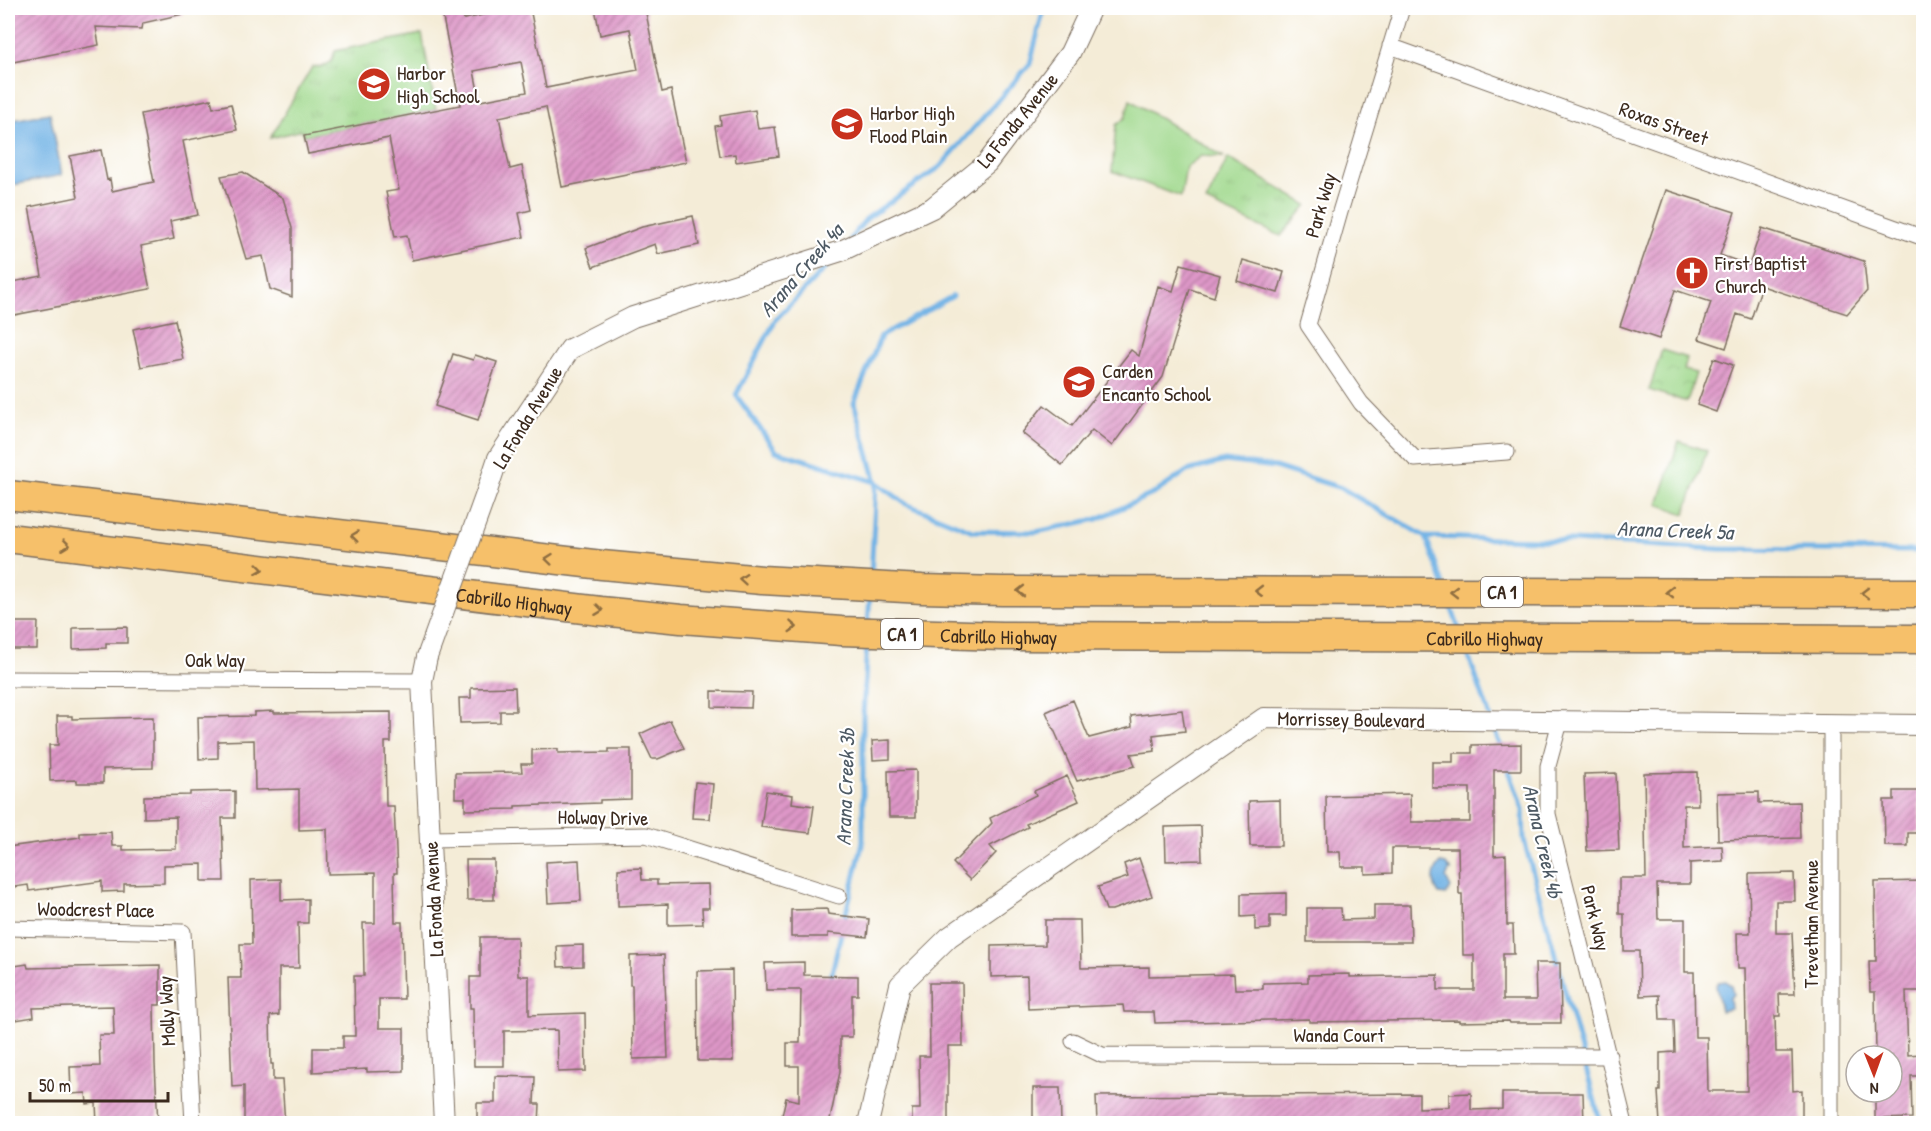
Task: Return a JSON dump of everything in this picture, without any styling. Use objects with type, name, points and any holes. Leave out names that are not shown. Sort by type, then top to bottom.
[{"type":"highway","name":"CA 1","points":[[8,495],[636,569],[842,586],[1024,591],[1923,593]]},
{"type":"highway","name":"Cabrillo Highway","points":[[8,538],[600,610],[681,619],[841,631],[1002,636],[1923,639]]},
{"type":"highway","points":[[1803,639],[1923,646]]},
{"type":"street","name":"La Fonda Avenue","points":[[444,1124],[422,681],[427,657],[498,458],[570,348],[633,317],[842,251],[932,208],[987,163],[1070,53],[1090,8]]},
{"type":"street","name":"Park Way","points":[[1402,8],[1308,325],[1361,403],[1415,459],[1507,452]]},
{"type":"street","name":"Roxas Street","points":[[1390,46],[1923,238]]},
{"type":"street","name":"Oak Way","points":[[8,679],[422,681]]},
{"type":"street","name":"Morrissey Boulevard","points":[[868,1124],[900,986],[949,937],[1264,718],[1923,725]]},
{"type":"street","name":"Park Way","points":[[1560,722],[1548,766],[1548,814],[1625,1124]]},
{"type":"street","name":"Trevethan Avenue","points":[[1831,724],[1831,1124]]},
{"type":"street","name":"Holway Drive","points":[[430,839],[646,835],[839,896]]},
{"type":"street","name":"Woodcrest Place","points":[[8,928],[183,932]]},
{"type":"street","name":"Molly Way","points":[[183,932],[193,1124]]},
{"type":"street","name":"Wanda Court","points":[[1073,1041],[1102,1054],[1609,1056]]},
{"type":"green space","points":[[422,34],[436,110],[304,136],[303,130],[270,138],[312,67],[322,67],[331,62],[335,51]]},
{"type":"green space","points":[[1130,100],[1224,157],[1201,156],[1186,167],[1181,197],[1112,171],[1116,125],[1125,118]]},
{"type":"green space","points":[[1228,158],[1307,205],[1281,236],[1206,202]]},
{"type":"green space","points":[[1662,350],[1687,358],[1684,370],[1696,373],[1687,402],[1649,390]]},
{"type":"green space","points":[[1679,441],[1707,451],[1685,514],[1658,504]]},
{"type":"water","points":[[50,113],[62,175],[8,186],[8,121]]},
{"type":"water","points":[[1441,863],[1446,864],[1451,871],[1446,878],[1451,888],[1446,895],[1439,894],[1434,882],[1436,870]]},
{"type":"water","points":[[1726,981],[1731,986],[1733,994],[1730,998],[1731,1009],[1721,1011],[1716,985],[1718,982]]},
{"type":"building","points":[[8,8],[182,8],[183,14],[143,23],[142,29],[96,27],[99,45],[8,63]]},
{"type":"building","points":[[441,8],[461,8],[464,19],[510,8],[530,8],[546,88],[638,70],[630,29],[600,35],[595,8],[645,8],[662,92],[671,90],[686,162],[562,187],[546,107],[499,117],[510,169],[522,166],[531,210],[519,213],[524,237],[412,260],[407,235],[395,237],[386,192],[399,190],[389,138],[308,154],[304,136],[460,105]],"holes":[[[521,62],[527,92],[480,101],[474,71]]]},
{"type":"building","points":[[211,99],[213,108],[231,104],[237,130],[183,141],[198,215],[170,221],[174,239],[141,246],[150,289],[14,315],[8,283],[42,276],[29,207],[78,197],[70,156],[101,150],[107,180],[110,179],[112,191],[154,182],[141,114]]},
{"type":"building","points":[[755,110],[758,129],[775,127],[779,156],[736,162],[735,154],[720,156],[715,126],[721,125],[720,116]]},
{"type":"building","points":[[243,172],[283,198],[292,228],[292,297],[270,289],[263,256],[246,259],[221,176]]},
{"type":"building","name":"First Baptist Church","points":[[1666,190],[1735,212],[1720,255],[1749,265],[1762,228],[1864,261],[1867,291],[1847,314],[1762,286],[1751,319],[1737,314],[1726,348],[1699,339],[1711,302],[1675,290],[1659,339],[1620,326]]},
{"type":"building","points":[[693,216],[699,245],[658,254],[655,244],[593,267],[586,248],[642,227]]},
{"type":"building","points":[[1243,260],[1284,272],[1278,293],[1237,281]]},
{"type":"building","points":[[1181,264],[1220,275],[1214,297],[1190,289],[1163,377],[1112,446],[1092,430],[1062,465],[1022,433],[1044,405],[1072,426],[1131,350],[1139,356],[1158,286],[1173,291]]},
{"type":"building","points":[[175,320],[183,359],[141,367],[133,329]]},
{"type":"building","points":[[453,354],[473,360],[475,355],[497,362],[478,420],[435,406]]},
{"type":"building","points":[[1714,358],[1733,365],[1716,412],[1697,405]]},
{"type":"building","points":[[8,622],[38,622],[37,649],[8,649]]},
{"type":"building","points":[[127,627],[127,643],[106,643],[106,648],[73,649],[73,628]]},
{"type":"building","points":[[515,687],[516,711],[500,711],[500,722],[460,723],[459,698],[471,698],[471,688]]},
{"type":"building","points":[[712,691],[752,692],[751,708],[712,707]]},
{"type":"building","points":[[1073,700],[1089,738],[1132,727],[1131,716],[1182,710],[1185,731],[1153,735],[1155,751],[1131,754],[1135,766],[1077,781],[1046,712]]},
{"type":"building","points":[[274,711],[274,713],[391,712],[391,742],[385,742],[386,806],[394,806],[397,873],[394,873],[395,922],[402,922],[404,999],[379,999],[379,1028],[404,1028],[404,1071],[367,1072],[367,1069],[313,1072],[313,1048],[343,1048],[343,1036],[355,1036],[354,976],[364,976],[363,923],[375,923],[375,873],[328,874],[327,829],[299,830],[299,789],[255,790],[254,740],[218,741],[218,758],[199,759],[198,717],[254,716],[254,712]]},
{"type":"building","points":[[57,716],[72,716],[72,719],[153,717],[153,768],[103,769],[103,783],[77,783],[77,780],[50,781],[49,745],[58,745]]},
{"type":"building","points":[[670,720],[684,748],[658,759],[652,759],[640,734]]},
{"type":"building","points":[[890,740],[890,759],[873,760],[872,741]]},
{"type":"building","points":[[1521,744],[1521,770],[1494,770],[1494,856],[1506,855],[1507,925],[1513,925],[1514,954],[1503,954],[1503,1000],[1536,1000],[1535,963],[1560,963],[1561,1023],[1459,1022],[1459,1020],[1309,1022],[1309,1019],[1155,1023],[1154,1012],[1124,1012],[1123,1005],[1028,1009],[1027,976],[991,977],[991,946],[1045,945],[1045,920],[1080,920],[1081,968],[1149,967],[1149,976],[1234,974],[1235,989],[1263,989],[1263,983],[1308,982],[1308,975],[1350,974],[1350,977],[1438,975],[1438,990],[1474,990],[1474,955],[1463,955],[1462,894],[1459,894],[1458,848],[1392,848],[1392,873],[1365,874],[1365,867],[1341,867],[1340,852],[1327,852],[1326,796],[1410,794],[1411,822],[1470,822],[1470,788],[1432,788],[1432,762],[1453,762],[1453,753],[1472,753],[1472,745]]},
{"type":"building","points":[[558,749],[558,753],[631,749],[631,799],[600,800],[600,803],[515,806],[515,809],[465,810],[465,798],[455,798],[455,773],[522,772],[521,764],[532,764],[532,750]]},
{"type":"building","points":[[916,770],[916,817],[889,817],[888,771]]},
{"type":"building","points":[[1697,772],[1698,805],[1684,805],[1684,848],[1722,846],[1723,861],[1690,863],[1690,884],[1657,884],[1658,919],[1685,919],[1685,972],[1694,972],[1695,1037],[1707,1037],[1708,1091],[1747,1091],[1745,968],[1738,968],[1737,933],[1750,933],[1749,874],[1794,873],[1795,901],[1776,901],[1776,933],[1792,933],[1795,994],[1779,994],[1780,1016],[1775,1016],[1776,1052],[1792,1052],[1793,1091],[1802,1090],[1802,1124],[1660,1124],[1658,1091],[1660,1091],[1660,1053],[1675,1052],[1674,1020],[1660,1020],[1659,995],[1640,996],[1639,951],[1624,951],[1624,914],[1619,914],[1619,878],[1646,878],[1644,773]]},
{"type":"building","points":[[1616,773],[1619,850],[1587,851],[1584,774]]},
{"type":"building","points":[[1067,776],[1079,801],[1026,824],[1028,827],[990,846],[996,853],[970,880],[953,863],[992,823],[990,818],[1036,795],[1034,791]]},
{"type":"building","points":[[695,782],[713,784],[710,819],[692,818]]},
{"type":"building","points":[[235,791],[235,818],[222,818],[224,881],[202,881],[202,864],[164,865],[164,883],[124,884],[124,891],[102,892],[102,881],[29,891],[28,885],[8,888],[8,847],[80,837],[80,833],[111,832],[112,846],[123,846],[123,850],[176,849],[176,817],[144,818],[144,796]]},
{"type":"building","points":[[766,791],[793,795],[792,803],[814,806],[810,833],[761,827]]},
{"type":"building","points":[[1894,791],[1919,791],[1920,833],[1908,833],[1908,846],[1885,846],[1884,800],[1894,800]]},
{"type":"building","points":[[1759,792],[1759,803],[1799,802],[1800,838],[1718,840],[1717,793]]},
{"type":"building","points":[[1280,800],[1281,846],[1250,846],[1249,801]]},
{"type":"building","points":[[1201,826],[1202,860],[1166,861],[1165,827]]},
{"type":"building","points":[[1139,858],[1152,896],[1106,910],[1098,887],[1128,877],[1124,864]]},
{"type":"building","points":[[466,860],[494,860],[494,900],[467,900]]},
{"type":"building","points":[[579,860],[581,901],[548,903],[546,862]]},
{"type":"building","points":[[641,868],[642,880],[657,880],[657,885],[708,884],[709,908],[702,908],[703,924],[668,925],[668,904],[618,906],[618,869]]},
{"type":"building","points":[[281,879],[281,900],[308,899],[308,923],[298,923],[299,968],[279,968],[279,1015],[270,1016],[273,1080],[282,1080],[285,1124],[244,1124],[244,1086],[232,1087],[228,978],[241,978],[240,944],[252,944],[251,880]]},
{"type":"building","points":[[1923,881],[1923,991],[1906,991],[1908,1055],[1921,1054],[1921,1076],[1911,1076],[1912,1118],[1875,1119],[1875,1104],[1904,1104],[1904,1044],[1876,1044],[1875,992],[1870,992],[1869,961],[1876,961],[1875,882]]},
{"type":"building","points":[[1286,893],[1286,916],[1270,916],[1270,929],[1255,930],[1255,916],[1241,917],[1241,894]]},
{"type":"building","points":[[1374,905],[1410,905],[1411,942],[1307,942],[1307,908],[1341,908],[1342,920],[1374,919]]},
{"type":"building","points":[[827,909],[828,914],[869,919],[867,937],[828,933],[828,937],[791,937],[791,910]]},
{"type":"building","points":[[480,937],[517,937],[518,976],[529,976],[529,1015],[585,1013],[586,1071],[558,1072],[557,1030],[504,1031],[504,1066],[474,1066],[470,977],[480,977]]},
{"type":"building","points":[[583,945],[583,966],[558,967],[557,946]]},
{"type":"building","points":[[664,955],[668,1058],[633,1059],[630,956]]},
{"type":"building","points":[[804,962],[804,975],[858,976],[858,995],[852,995],[852,1037],[840,1037],[840,1072],[829,1124],[780,1124],[786,1098],[799,1101],[799,1066],[787,1066],[787,1043],[800,1043],[801,990],[766,990],[765,963]]},
{"type":"building","points":[[27,964],[28,968],[160,965],[160,1005],[154,1005],[158,1124],[97,1124],[96,1103],[87,1104],[86,1093],[71,1094],[70,1067],[100,1066],[99,1035],[114,1035],[113,1006],[33,1008],[34,1017],[10,1021],[8,967]]},
{"type":"building","points":[[732,970],[733,1061],[698,1061],[697,971]]},
{"type":"building","points":[[929,983],[962,983],[963,1046],[948,1046],[948,1124],[912,1124],[912,1109],[920,1109],[919,1056],[930,1056]]},
{"type":"building","points":[[495,1076],[535,1077],[534,1104],[540,1104],[539,1124],[477,1124],[477,1103],[495,1103]]},
{"type":"building","points":[[1033,1088],[1060,1088],[1061,1124],[1033,1124]]},
{"type":"building","points":[[1471,1093],[1471,1110],[1502,1109],[1502,1093],[1583,1093],[1584,1124],[1097,1124],[1096,1096],[1419,1094],[1419,1108],[1449,1107],[1449,1094]]},
{"type":"waterway","name":"Arana Creek 4a","points":[[851,238],[866,219],[940,167],[1030,64],[1044,8]]},
{"type":"waterway","name":"Arana Creek 4a","points":[[832,261],[776,319],[736,395],[776,451],[876,482],[906,504],[973,531],[1036,532],[1097,519],[1155,493],[1187,471],[1225,461],[1275,467],[1341,488],[1426,537]]},
{"type":"waterway","points":[[871,577],[876,482],[854,403],[881,336],[953,296]]},
{"type":"waterway","name":"Arana Creek 4b","points":[[1426,537],[1443,584]]},
{"type":"waterway","name":"Arana Creek 5a","points":[[1426,537],[1571,541],[1719,549],[1924,551]]},
{"type":"waterway","name":"Arana Creek 3b","points":[[868,625],[870,595]]},
{"type":"waterway","name":"Arana Creek 4b","points":[[1449,601],[1459,629]]},
{"type":"waterway","name":"Arana Creek 3b","points":[[830,981],[863,841],[863,718],[867,640]]},
{"type":"waterway","name":"Arana Creek 4b","points":[[1465,646],[1490,717]]},
{"type":"waterway","name":"Arana Creek 4b","points":[[1493,726],[1502,751]]},
{"type":"waterway","name":"Arana Creek 4b","points":[[1507,765],[1523,810],[1524,840],[1601,1124]]},
{"type":"place","name":"Harbor High School","points":[[374,84]]},
{"type":"place","name":"Harbor High Flood Plain","points":[[847,124]]},
{"type":"place","name":"First Baptist Church","points":[[1692,273]]},
{"type":"place","name":"Carden Encanto School","points":[[1079,382]]}]
